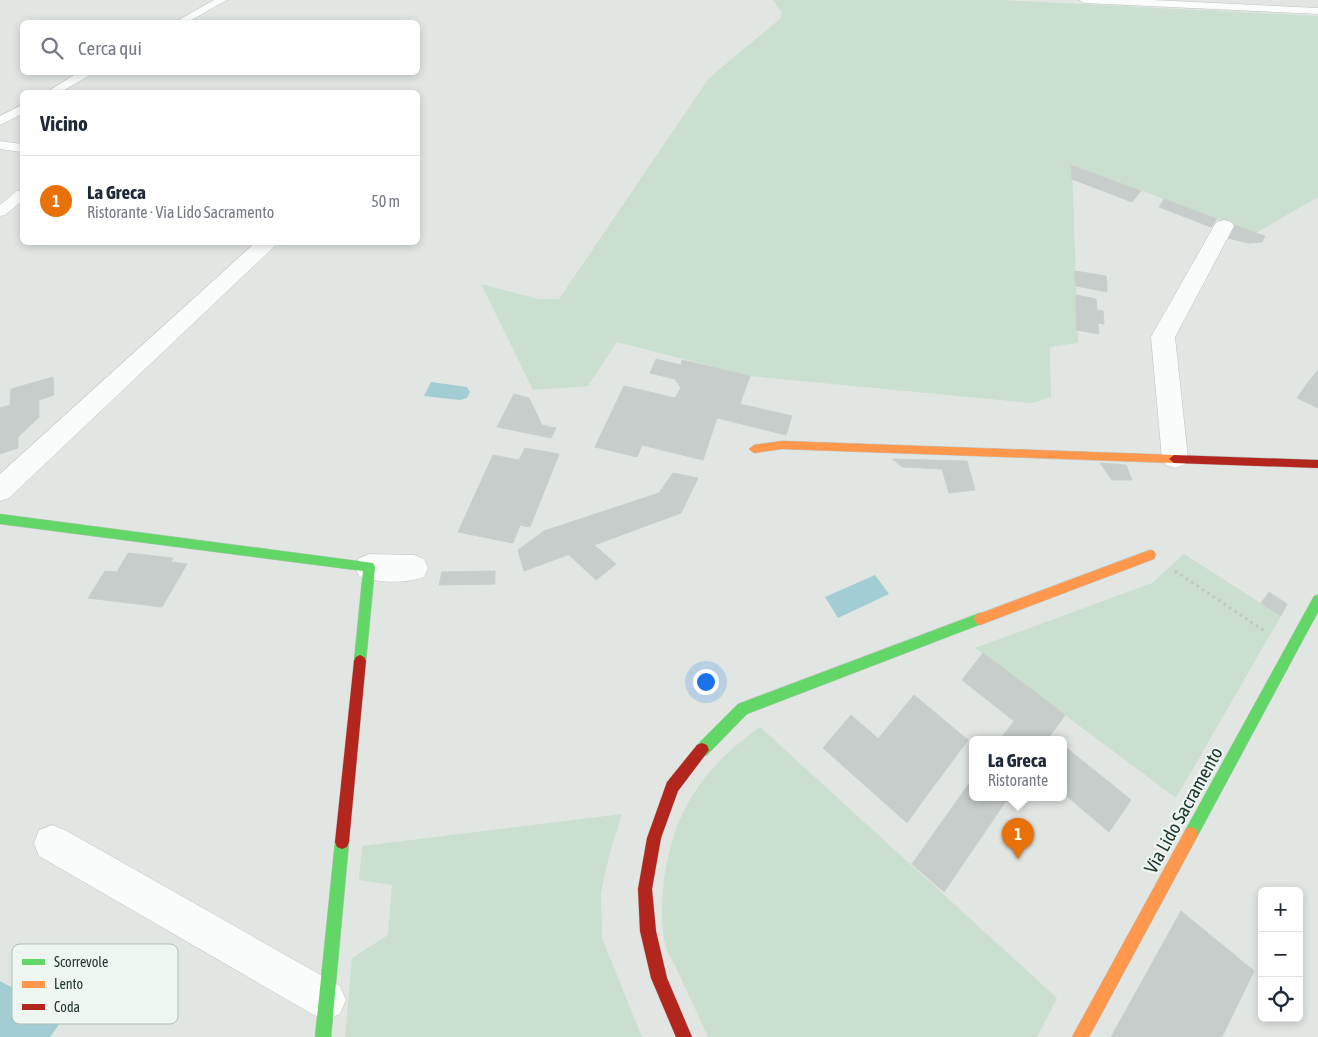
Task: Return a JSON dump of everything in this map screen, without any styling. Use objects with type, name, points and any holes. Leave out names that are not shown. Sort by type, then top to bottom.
[{"type":"street","points":[[1175,458],[1163,337],[1224,226]]},
{"type":"street","points":[[0,490],[266,245]]},
{"type":"street","points":[[754,449],[782,445],[1318,464]]},
{"type":"street","points":[[0,519],[369,567],[414,568]]},
{"type":"street","points":[[684,1037],[659,978],[648,931],[645,889],[654,838],[672,787],[707,744],[743,709],[1150,555]]},
{"type":"street","points":[[322,1037],[369,567]]},
{"type":"street","name":"Via Lido Sacramento","points":[[1080,1037],[1318,600]]},
{"type":"street","points":[[52,843],[326,1000]]},
{"type":"lane","points":[[185,20],[222,0]]},
{"type":"lane","points":[[1084,0],[1318,11]]},
{"type":"lane","points":[[57,90],[84,75]]},
{"type":"lane","points":[[0,122],[20,110]]},
{"type":"lane","points":[[0,145],[20,148]]},
{"type":"lane","points":[[0,212],[20,196]]},
{"type":"path","points":[[1150,555],[1253,622],[1291,650]]},
{"type":"green space","points":[[773,0],[1002,0],[1318,16],[1318,197],[1256,233],[1072,165],[1078,343],[1050,347],[1051,397],[1032,403],[750,376],[617,342],[588,386],[533,390],[481,284],[538,299],[559,299],[709,78],[780,19],[782,13]]},
{"type":"green space","points":[[1184,554],[1281,616],[1176,798],[975,648],[1152,583]]},
{"type":"green space","points":[[760,727],[1057,998],[1037,1037],[708,1037],[665,944],[662,911],[666,865],[672,840],[691,797],[720,760]]},
{"type":"green space","points":[[622,814],[609,856],[601,893],[602,938],[642,1037],[345,1037],[352,958],[388,935],[392,885],[359,880],[362,846]]},
{"type":"water","points":[[431,382],[467,387],[470,392],[467,398],[460,400],[424,396]]},
{"type":"water","points":[[875,575],[889,594],[838,618],[825,597]]},
{"type":"water","points":[[0,981],[12,987],[12,1024],[59,1024],[50,1037],[0,1037]]},
{"type":"building","points":[[1071,165],[1141,191],[1132,202],[1072,179]]},
{"type":"building","points":[[1164,199],[1217,219],[1211,227],[1159,207]]},
{"type":"building","points":[[1235,225],[1265,236],[1262,242],[1248,243],[1228,238]]},
{"type":"building","points":[[1075,271],[1106,276],[1107,284],[1075,278]]},
{"type":"building","points":[[1075,278],[1107,284],[1107,292],[1076,286]]},
{"type":"building","points":[[1076,295],[1096,299],[1097,310],[1103,311],[1104,324],[1076,319]]},
{"type":"building","points":[[1076,319],[1098,323],[1099,334],[1077,330]]},
{"type":"building","points":[[656,359],[681,365],[682,360],[750,376],[740,404],[792,416],[786,435],[717,418],[703,460],[642,445],[637,457],[595,447],[624,386],[675,398],[681,388],[675,379],[650,373]]},
{"type":"building","points":[[1318,370],[1318,385],[1309,381]]},
{"type":"building","points":[[53,377],[54,395],[39,400],[39,417],[18,437],[18,448],[0,454],[0,408],[10,405],[11,389]]},
{"type":"building","points":[[1309,381],[1318,385],[1318,408],[1297,398]]},
{"type":"building","points":[[514,394],[529,398],[542,425],[556,428],[551,438],[497,427]]},
{"type":"building","points":[[525,448],[559,454],[530,527],[520,525],[513,543],[458,532],[493,455],[519,460]]},
{"type":"building","points":[[893,459],[967,461],[975,490],[949,493],[942,469],[902,467]]},
{"type":"building","points":[[1100,463],[1126,465],[1132,480],[1112,480]]},
{"type":"building","points":[[673,473],[698,478],[681,513],[524,571],[518,550],[544,531],[659,493]]},
{"type":"building","points":[[594,545],[616,564],[596,580],[568,554]]},
{"type":"building","points":[[128,553],[173,558],[171,562],[187,564],[162,607],[88,598],[105,571],[117,572]]},
{"type":"building","points":[[495,571],[495,584],[439,585],[442,572]]},
{"type":"building","points":[[1269,592],[1287,604],[1281,616],[1261,603]]},
{"type":"building","points":[[983,653],[1035,692],[1014,721],[962,680]]},
{"type":"building","points":[[1035,692],[1065,715],[1050,736],[1003,736]]},
{"type":"building","points":[[914,695],[968,740],[927,795],[882,757],[889,748],[878,739]]},
{"type":"building","points":[[851,715],[889,748],[882,757],[927,795],[907,823],[823,748]]},
{"type":"building","points":[[1067,748],[1131,800],[1109,832],[1067,796]]},
{"type":"building","points":[[969,784],[969,801],[1006,801],[944,892],[912,864]]},
{"type":"building","points":[[1181,911],[1254,971],[1222,1037],[1111,1037]]},
{"type":"traffic: fast","points":[[0,519],[369,567],[360,661]]},
{"type":"traffic: fast","points":[[1191,834],[1318,600]]},
{"type":"traffic: fast","points":[[702,750],[743,709],[980,619]]},
{"type":"traffic: fast","points":[[323,1037],[342,842]]},
{"type":"traffic: slow","points":[[754,449],[782,445],[1174,459]]},
{"type":"traffic: slow","points":[[980,619],[1150,555]]},
{"type":"traffic: slow","points":[[1080,1037],[1191,834]]},
{"type":"traffic: jam","points":[[1174,459],[1318,464]]},
{"type":"traffic: jam","points":[[342,842],[360,661]]},
{"type":"traffic: jam","points":[[684,1037],[659,978],[648,931],[645,889],[654,838],[672,787],[702,750]]},
{"type":"place","name":"La Greca","points":[[1018,859]]}]
